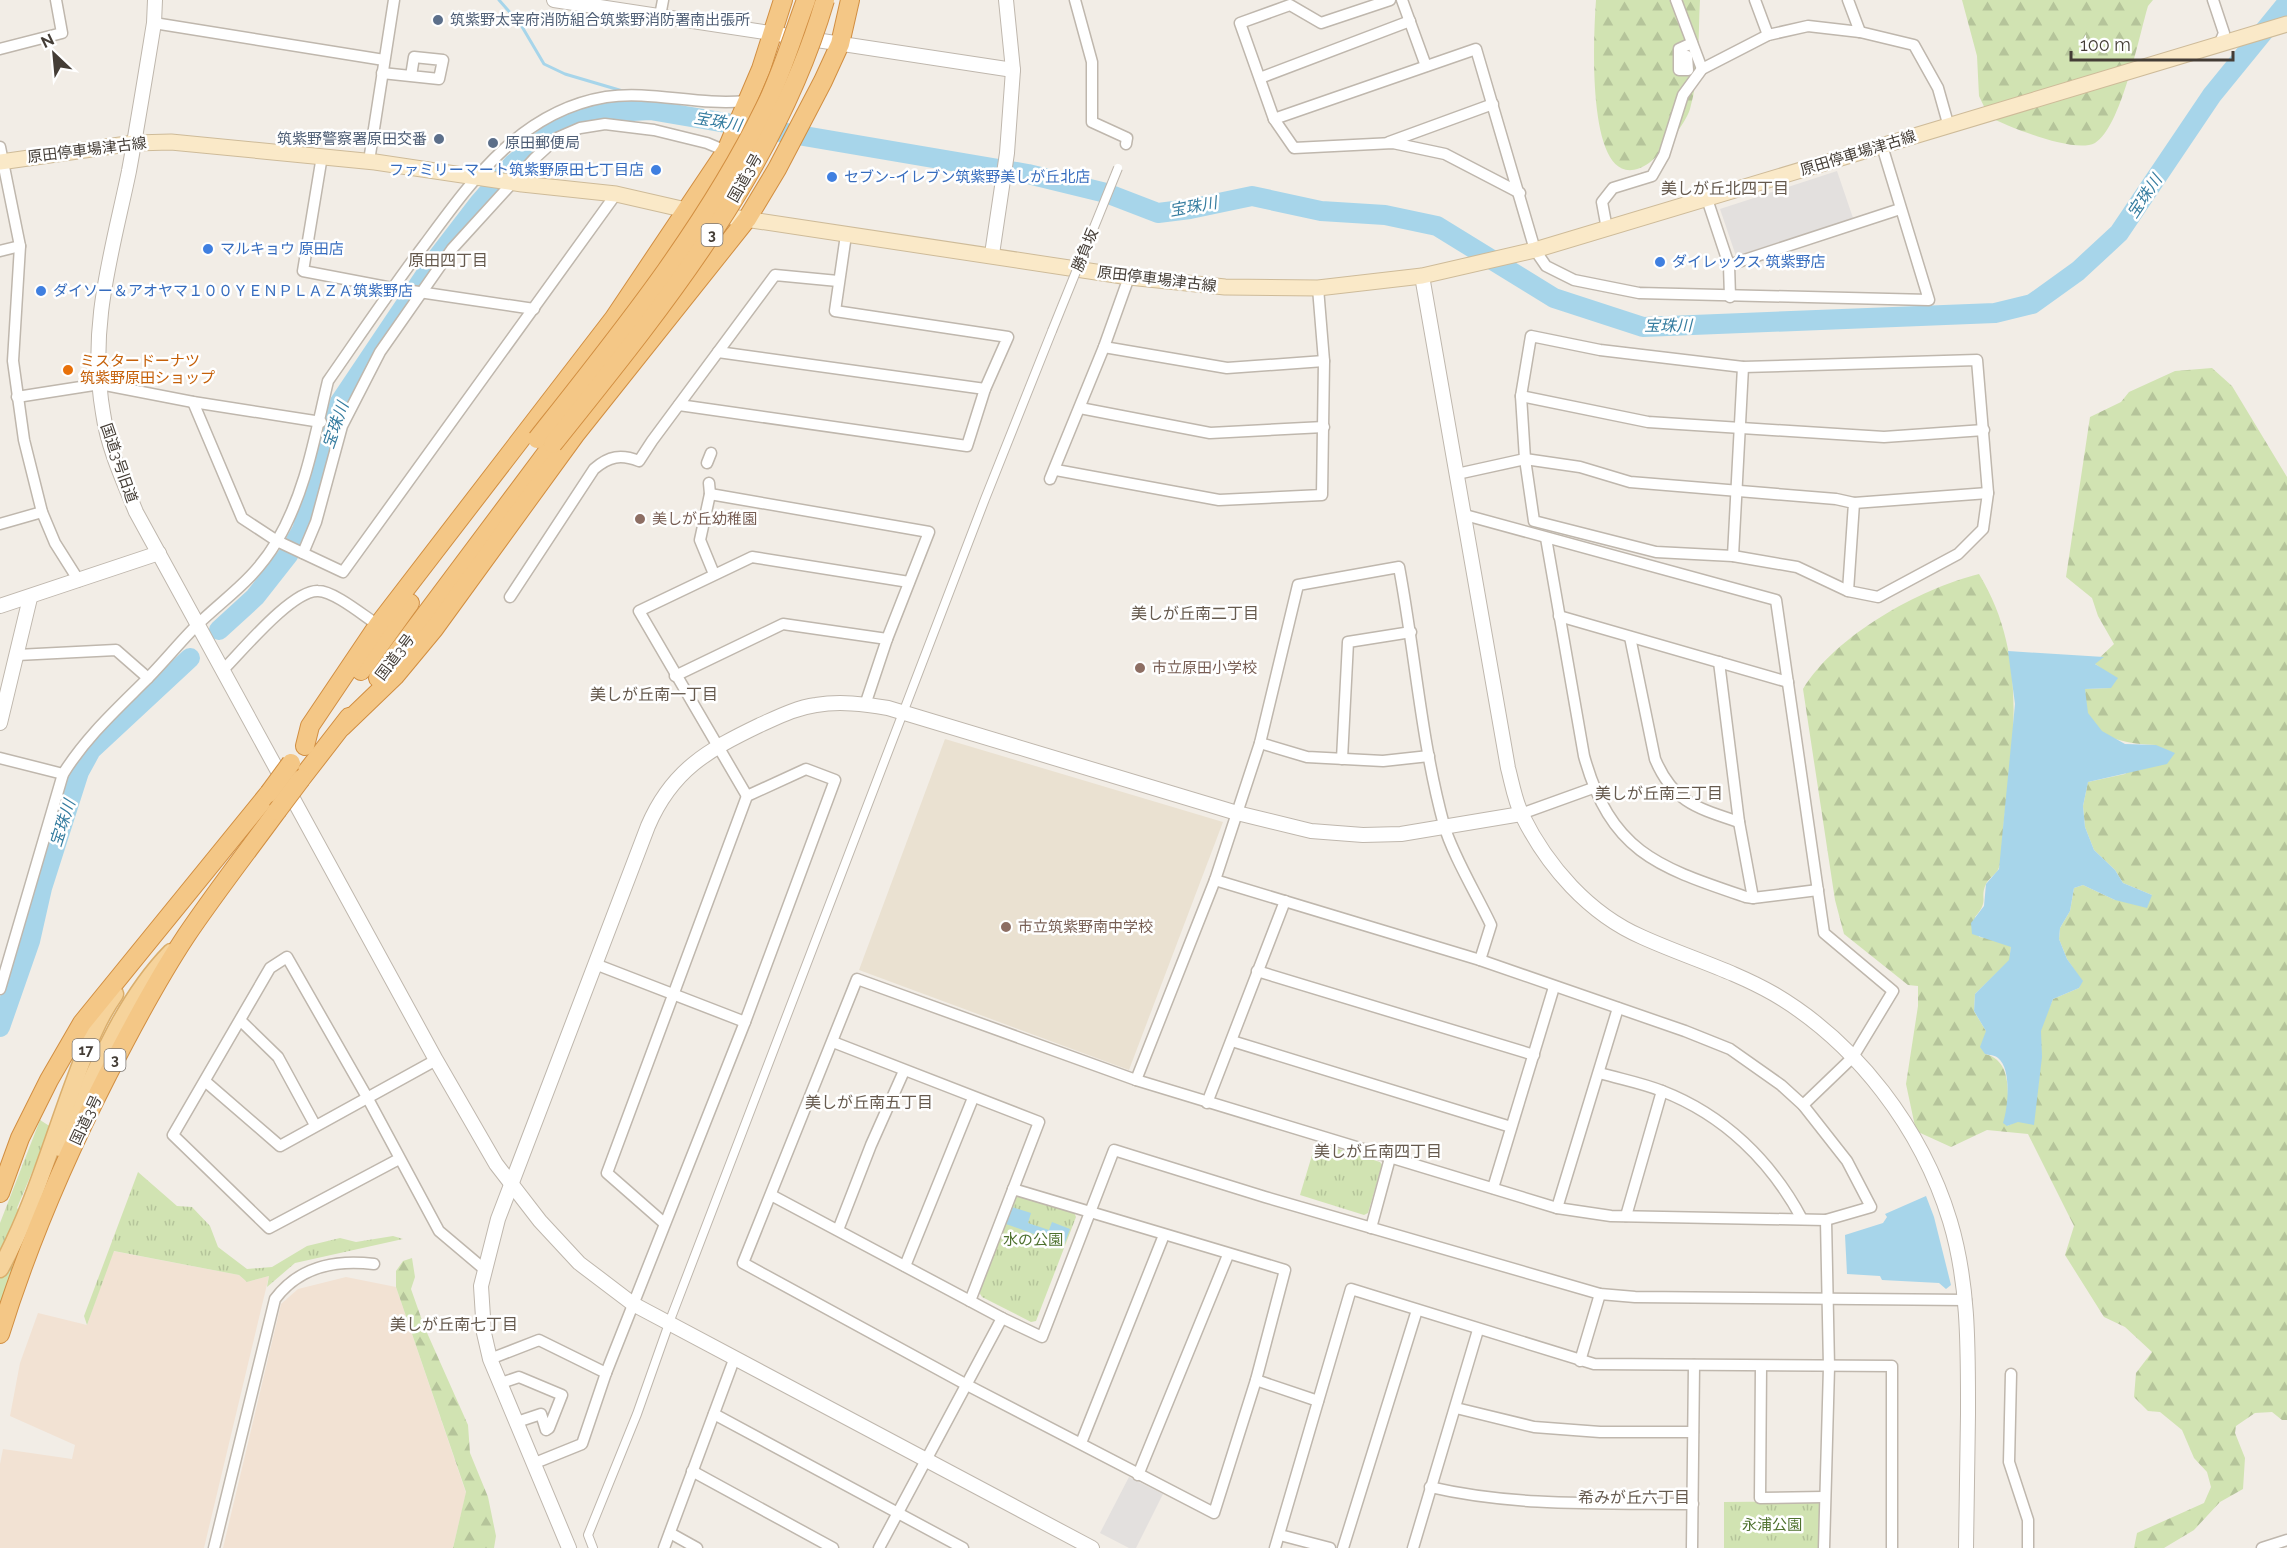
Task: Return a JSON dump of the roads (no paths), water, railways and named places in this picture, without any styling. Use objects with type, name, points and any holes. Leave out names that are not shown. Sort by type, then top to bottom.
[{"type":"highway","points":[[305,746],[310,726],[378,625],[540,438],[542,414],[614,318],[729,145],[761,69],[783,0]]},
{"type":"highway","points":[[726,180],[772,69],[792,0]]},
{"type":"highway","name":"国道3号","points":[[0,1334],[43,1212],[91,1108],[138,1016],[186,937],[277,811],[342,727],[540,438],[655,284],[726,180],[766,106],[806,0]]},
{"type":"highway","name":"国道3号","points":[[0,1193],[20,1138],[49,1080],[82,1023],[123,971],[159,932],[269,793],[432,574],[540,438],[716,229],[782,111],[810,50],[825,0]]},
{"type":"highway","points":[[810,50],[829,24],[836,0]]},
{"type":"highway","points":[[342,727],[395,676],[434,629],[575,435],[747,219],[805,117],[840,44],[850,0]]},
{"type":"main road","name":"原田停車場津古線","points":[[1,157],[134,143],[171,142],[322,156],[616,194],[686,210],[846,235],[992,254],[1129,277],[1225,287],[1318,288],[1422,276],[1530,251],[2287,24]]},
{"type":"main road","name":"17","points":[[0,1269],[29,1207],[103,1010],[159,932]]},
{"type":"main road","name":"17","points":[[39,1181],[53,1161],[133,1001],[153,970],[186,937]]},
{"type":"street","points":[[0,49],[62,33],[56,0]]},
{"type":"street","name":"国道3号旧道","points":[[155,0],[154,22],[134,143],[100,301],[100,384],[103,414],[115,460],[136,512],[436,1060],[511,1186],[579,1263],[633,1304],[668,1325],[735,1357],[1092,1548]]},
{"type":"street","points":[[369,161],[394,0]]},
{"type":"street","points":[[554,0],[1013,70]]},
{"type":"street","points":[[660,16],[663,0]]},
{"type":"street","points":[[992,254],[1007,153],[1013,70],[1006,0]]},
{"type":"street","points":[[1075,0],[1092,62],[1092,122],[1127,138],[1126,144]]},
{"type":"street","points":[[1390,0],[1321,23],[1290,5],[1240,23],[1274,119],[1294,148],[1386,143],[1445,154],[1520,193]]},
{"type":"street","points":[[1402,0],[1426,66]]},
{"type":"street","points":[[1676,0],[1702,69]]},
{"type":"street","points":[[1755,0],[1768,35]]},
{"type":"street","points":[[1848,0],[1860,32]]},
{"type":"street","points":[[2213,0],[2224,33],[2223,44]]},
{"type":"street","points":[[1260,78],[1410,21]]},
{"type":"street","points":[[154,22],[384,60]]},
{"type":"street","points":[[1607,229],[1602,202],[1613,188],[1652,176],[1664,155],[1683,95],[1702,69],[1768,35],[1808,26],[1860,32],[1914,45],[1938,88],[1949,127]]},
{"type":"street","points":[[1679,56],[1679,49],[1692,43]]},
{"type":"street","points":[[1274,119],[1476,49],[1520,193],[1530,251],[1546,266],[1574,280],[1639,293],[1730,297],[1929,300],[1882,146]]},
{"type":"street","points":[[382,73],[411,76]]},
{"type":"street","points":[[0,989],[63,774],[81,745],[110,713],[148,678],[198,624],[236,592],[278,541],[307,471],[321,422],[328,381],[392,288],[474,177],[506,145],[537,123],[578,103],[638,94],[673,100],[745,104]]},
{"type":"street","points":[[1386,143],[1493,104]]},
{"type":"street","points":[[303,553],[316,522],[342,426],[380,352],[424,293],[452,249],[534,159],[557,138],[580,128],[605,124],[654,130],[707,143],[729,145]]},
{"type":"street","points":[[322,156],[303,271],[392,288],[534,309]]},
{"type":"street","points":[[1,157],[21,246],[13,361],[24,440],[42,512],[55,543],[79,581]]},
{"type":"street","name":"勝負坂","points":[[592,1548],[588,1535],[637,1414],[668,1325],[1052,331],[1118,168]]},
{"type":"street","points":[[193,402],[242,518],[278,541],[343,572],[616,194]]},
{"type":"street","points":[[1707,199],[1729,265],[1730,297]]},
{"type":"street","points":[[1729,265],[1900,209]]},
{"type":"street","points":[[679,405],[968,446],[986,389],[1008,337],[836,311],[838,281],[846,235]]},
{"type":"street","points":[[0,251],[21,246]]},
{"type":"street","points":[[510,597],[594,469],[604,460],[614,457],[626,456],[639,461],[775,275],[838,281]]},
{"type":"street","points":[[1422,276],[1508,768],[1521,814],[1567,884],[1610,919],[1639,936],[1723,968],[1774,995],[1808,1018],[1853,1057],[1906,1125],[1936,1182],[1960,1261],[1966,1300],[1968,1374],[1966,1548]]},
{"type":"street","points":[[1129,277],[1104,347],[1053,474],[1219,500],[1322,495],[1324,361],[1318,288]]},
{"type":"street","points":[[1530,336],[1600,350],[1743,367],[1977,360],[1988,493],[1983,529],[1958,554],[1878,597],[1848,591],[1797,567],[1733,556],[1656,552],[1534,520],[1525,459],[1521,396],[1530,336]]},
{"type":"street","points":[[1104,347],[1227,368],[1324,361]]},
{"type":"street","points":[[718,352],[986,389]]},
{"type":"street","points":[[1733,556],[1743,367]]},
{"type":"street","points":[[17,397],[100,384],[193,402],[321,422]]},
{"type":"street","points":[[1521,396],[1648,422],[1884,437],[1984,430]]},
{"type":"street","points":[[1080,408],[1210,434],[1323,427]]},
{"type":"street","points":[[1457,474],[1525,459],[1580,467],[1630,482],[1836,499],[1854,503],[1988,493]]},
{"type":"street","points":[[714,574],[700,540],[709,488],[929,532],[886,639],[865,705]]},
{"type":"street","points":[[1848,591],[1854,503]]},
{"type":"street","points":[[0,524],[42,512]]},
{"type":"street","points":[[1465,515],[1776,600],[1824,933],[1893,992],[1853,1057],[1803,1105]]},
{"type":"street","points":[[1546,538],[1584,756],[1593,788],[1614,827],[1647,856],[1682,875],[1753,898],[1818,890]]},
{"type":"street","points":[[0,606],[159,554]]},
{"type":"street","points":[[747,796],[639,611],[752,557],[909,582]]},
{"type":"street","points":[[1136,1080],[1215,880],[1237,813],[1260,742],[1298,585],[1399,567],[1429,756],[1444,828],[1491,925],[1480,960]]},
{"type":"street","points":[[223,670],[299,596],[318,591],[331,595],[378,625]]},
{"type":"street","points":[[0,723],[30,598]]},
{"type":"street","points":[[1559,616],[1788,682]]},
{"type":"street","points":[[675,676],[783,624],[886,639]]},
{"type":"street","points":[[1342,759],[1348,642],[1411,632]]},
{"type":"street","points":[[1630,637],[1655,759],[1663,777],[1674,792],[1694,807],[1739,822]]},
{"type":"street","points":[[17,655],[116,650],[148,678]]},
{"type":"street","points":[[1719,662],[1739,822],[1753,898]]},
{"type":"street","points":[[569,1548],[490,1359],[481,1304],[484,1269],[498,1219],[653,814],[679,778],[716,746],[792,710],[827,704],[865,705],[904,713],[1237,813],[1311,831],[1363,835],[1444,828],[1521,814],[1593,788]]},
{"type":"street","points":[[1260,742],[1307,757],[1383,761],[1429,756]]},
{"type":"street","points":[[0,758],[63,774]]},
{"type":"street","points":[[535,1463],[582,1444],[606,1373],[745,1022],[835,780],[806,769],[747,796],[607,1173],[664,1223]]},
{"type":"street","points":[[1013,1189],[1092,1210],[1228,1255],[1285,1270],[1256,1380],[1214,1513],[967,1385],[744,1263],[857,979],[1136,1080],[1557,1208],[1611,1216],[1826,1220],[1871,1207],[1847,1161],[1803,1105],[1781,1085],[1730,1049],[1480,960],[1215,880]]},
{"type":"street","points":[[1207,1103],[1285,901]]},
{"type":"street","points":[[399,1159],[269,1228],[173,1135],[206,1082],[270,968],[287,957],[367,1097],[399,1159],[435,1234],[484,1269]]},
{"type":"street","points":[[596,964],[745,1022]]},
{"type":"street","points":[[1257,971],[1534,1055]]},
{"type":"street","points":[[1493,1188],[1554,987]]},
{"type":"street","points":[[1557,1208],[1618,1008]]},
{"type":"street","points":[[241,1021],[278,1057],[315,1125]]},
{"type":"street","points":[[1232,1041],[1512,1127]]},
{"type":"street","points":[[833,1042],[1039,1122],[970,1301]]},
{"type":"street","points":[[206,1082],[280,1146],[436,1060]]},
{"type":"street","points":[[838,1230],[904,1071]]},
{"type":"street","points":[[1600,1073],[1662,1090],[1710,1114],[1743,1140],[1779,1182],[1802,1219]]},
{"type":"street","points":[[1626,1215],[1662,1090]]},
{"type":"street","points":[[905,1266],[974,1098]]},
{"type":"street","points":[[771,1195],[1042,1337],[1114,1150],[1600,1294],[1635,1297],[1966,1300]]},
{"type":"street","points":[[1371,1228],[1390,1158]]},
{"type":"street","points":[[1824,1548],[1828,1367],[1826,1220]]},
{"type":"street","points":[[1081,1443],[1164,1235]]},
{"type":"street","points":[[1138,1475],[1228,1255]]},
{"type":"street","points":[[214,1548],[275,1299],[287,1283],[305,1271],[355,1262],[374,1264]]},
{"type":"street","points":[[1275,1548],[1351,1289],[1594,1364],[1892,1366],[1892,1548]]},
{"type":"street","points":[[1580,1360],[1600,1294]]},
{"type":"street","points":[[1344,1548],[1417,1310]]},
{"type":"street","points":[[879,1548],[1002,1318]]},
{"type":"street","points":[[1413,1548],[1478,1330]]},
{"type":"street","points":[[490,1359],[539,1340],[606,1373]]},
{"type":"street","points":[[664,1548],[735,1357]]},
{"type":"street","points":[[1692,1548],[1695,1365]]},
{"type":"street","points":[[1761,1366],[1760,1498],[1824,1497]]},
{"type":"street","points":[[2011,1374],[2009,1462],[2028,1520],[2028,1548]]},
{"type":"street","points":[[501,1383],[519,1377],[562,1395],[549,1428],[546,1430],[541,1414],[517,1422]]},
{"type":"street","points":[[1256,1380],[1318,1401]]},
{"type":"street","points":[[1456,1408],[1534,1427],[1600,1432],[1693,1432]]},
{"type":"street","points":[[714,1414],[963,1548]]},
{"type":"street","points":[[692,1472],[833,1548]]},
{"type":"street","points":[[1430,1487],[1473,1497],[1513,1502],[1693,1504]]},
{"type":"street","points":[[670,1533],[697,1548]]},
{"type":"street","points":[[1280,1535],[1330,1548]]},
{"type":"street","points":[[2262,1548],[2287,1540]]},
{"type":"water","points":[[2008,651],[2104,657],[2095,664],[2118,678],[2111,688],[2085,689],[2088,713],[2102,731],[2125,744],[2156,745],[2175,753],[2167,764],[2088,782],[2083,806],[2085,827],[2094,850],[2115,870],[2123,883],[2152,895],[2147,908],[2115,900],[2083,885],[2074,888],[2070,911],[2060,928],[2059,939],[2067,959],[2083,981],[2079,988],[2053,999],[2041,1031],[2042,1057],[2034,1125],[2018,1122],[2007,1126],[2003,1123],[2007,1099],[2005,1071],[1998,1058],[1985,1054],[1980,1047],[1986,1031],[1974,1011],[1975,994],[2009,960],[2011,947],[1972,934],[1971,923],[1984,906],[1986,884],[1999,869],[2015,704]]},
{"type":"water","points":[[1926,1196],[1934,1217],[1951,1285],[1946,1289],[1939,1283],[1882,1280],[1880,1276],[1847,1274],[1845,1235],[1883,1223],[1887,1217],[1885,1214]]},
{"type":"water","points":[[1012,1207],[1031,1213],[1028,1223],[1049,1230],[1052,1222],[1070,1229],[1064,1245],[1006,1224]]},
{"type":"waterway","points":[[499,0],[521,25],[544,64],[565,74],[626,92]]},
{"type":"waterway","name":"宝珠川","points":[[219,630],[255,597],[288,555],[302,530],[340,402],[436,259],[479,203],[513,164],[561,125],[597,113],[650,110],[1028,174],[1106,193],[1158,213],[1252,196],[1321,211],[1385,215],[1437,226],[1554,298],[1643,327],[1995,313],[2032,304],[2078,271],[2119,233],[2212,95],[2287,3]]},
{"type":"waterway","points":[[632,99],[639,109]]},
{"type":"waterway","name":"宝珠川","points":[[0,1027],[30,941],[42,888],[79,772],[91,750],[190,658]]},
{"type":"place","name":"筑紫野太宰府消防組合筑紫野消防署南出張所","points":[[438,20]]},
{"type":"place","name":"筑紫野警察署原田交番","points":[[439,139]]},
{"type":"place","name":"原田郵便局","points":[[493,143]]},
{"type":"place","name":"ファミリーマート筑紫野原田七丁目店","points":[[656,170]]},
{"type":"place","name":"セブン-イレブン筑紫野美しが丘北店","points":[[832,177]]},
{"type":"place","name":"マルキョウ 原田店","points":[[208,249]]},
{"type":"place","name":"ダイレックス 筑紫野店","points":[[1660,262]]},
{"type":"place","name":"ダイソー＆アオヤマ１００ＹＥＮＰＬＡＺＡ筑紫野店","points":[[41,291]]},
{"type":"place","name":"ミスタードーナツ 筑紫野原田ショップ","points":[[68,370]]},
{"type":"place","name":"美しが丘幼稚園","points":[[640,519]]},
{"type":"place","name":"市立原田小学校","points":[[1140,668]]},
{"type":"place","name":"市立筑紫野南中学校","points":[[1006,927]]},
{"type":"district","name":"美しが丘北四丁目","points":[[1725,188]]},
{"type":"district","name":"原田四丁目","points":[[448,260]]},
{"type":"district","name":"美しが丘南二丁目","points":[[1195,613]]},
{"type":"district","name":"美しが丘南一丁目","points":[[654,694]]},
{"type":"district","name":"美しが丘南三丁目","points":[[1659,793]]},
{"type":"district","name":"美しが丘南五丁目","points":[[869,1102]]},
{"type":"district","name":"美しが丘南四丁目","points":[[1378,1151]]},
{"type":"district","name":"美しが丘南七丁目","points":[[454,1324]]},
{"type":"district","name":"希みが丘六丁目","points":[[1634,1497]]},
{"type":"park label","name":"水の公園","points":[[1033,1240]]},
{"type":"park label","name":"永浦公園","points":[[1772,1525]]}]
